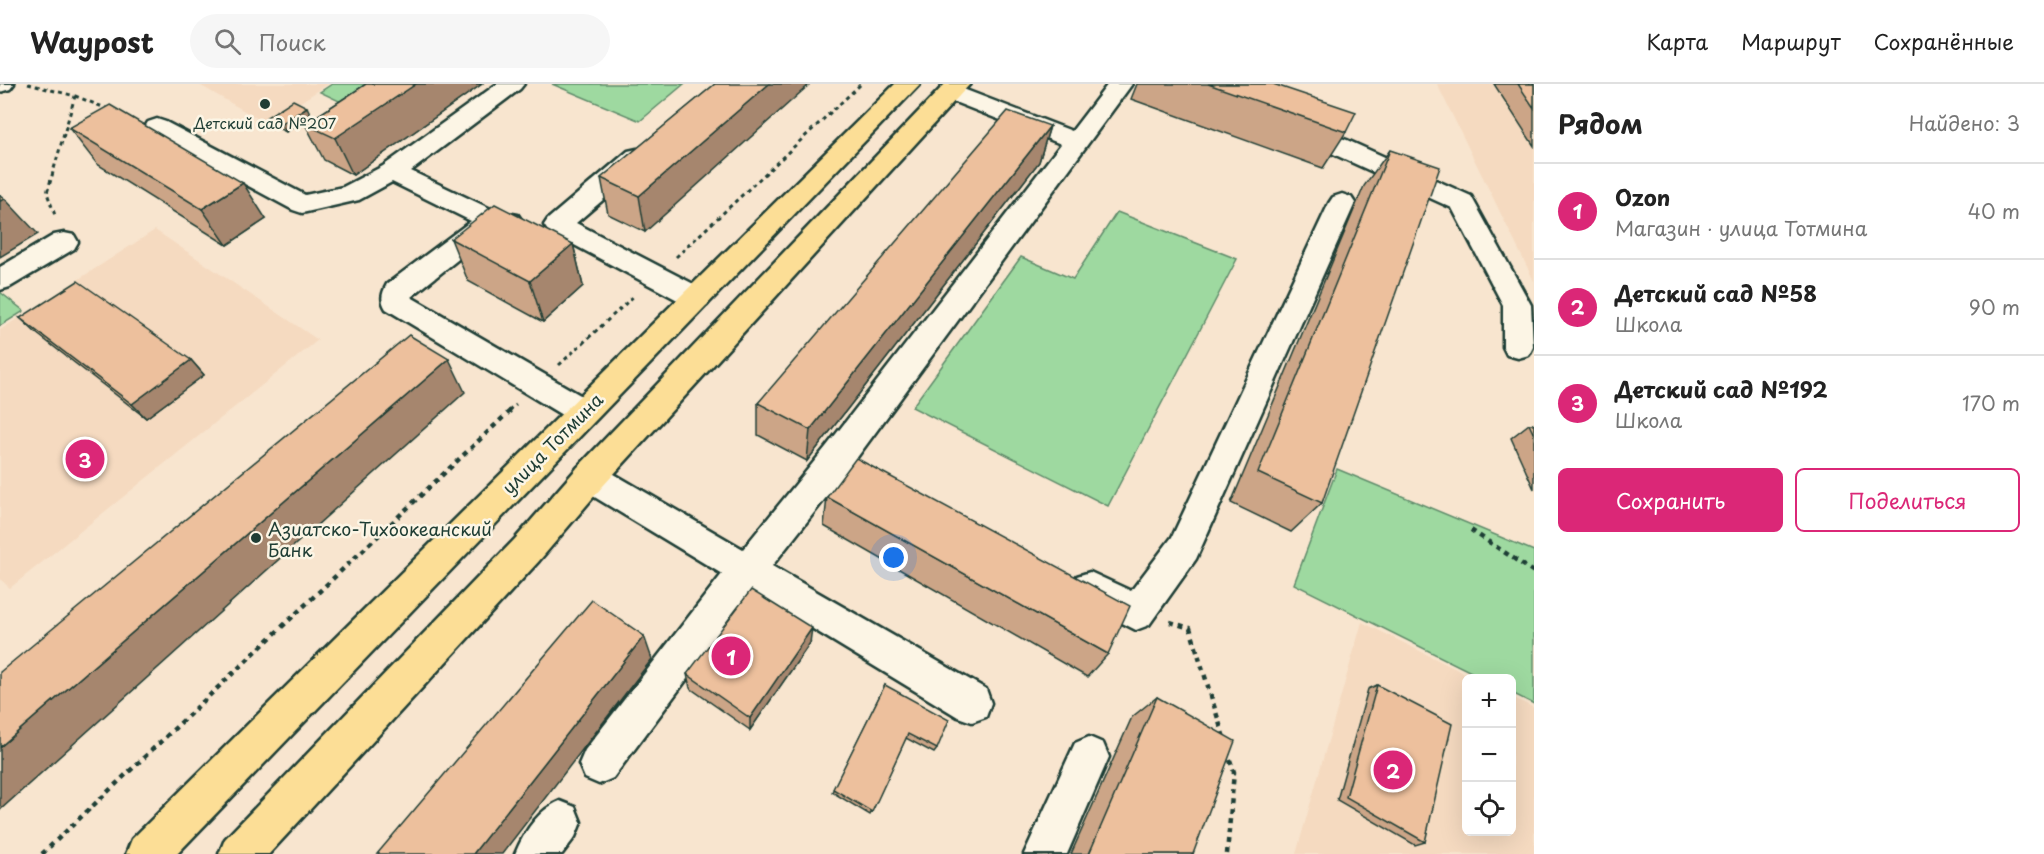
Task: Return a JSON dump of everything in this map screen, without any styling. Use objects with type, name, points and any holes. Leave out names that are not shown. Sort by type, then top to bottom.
[{"type":"main road","name":"улица Тотмина","points":[[147,854],[908,84]]},
{"type":"main road","points":[[240,854],[527,550],[590,477],[954,88]]},
{"type":"lane","points":[[157,128],[302,204],[350,194],[392,172],[512,84]]},
{"type":"lane","points":[[599,764],[746,571],[838,458],[1120,84]]},
{"type":"lane","points":[[954,88],[1076,141]]},
{"type":"lane","points":[[1272,121],[1338,146],[1462,202],[1517,305],[1518,347]]},
{"type":"lane","points":[[557,225],[653,144]]},
{"type":"lane","points":[[392,172],[491,220],[557,225],[697,298]]},
{"type":"lane","points":[[1064,575],[1136,613],[1184,548],[1342,203]]},
{"type":"lane","points":[[491,220],[398,291],[396,302],[583,412]]},
{"type":"lane","points":[[0,280],[64,242]]},
{"type":"lane","points":[[838,458],[869,474]]},
{"type":"lane","points":[[590,477],[972,703]]},
{"type":"lane","points":[[1045,854],[1089,757]]},
{"type":"path","points":[[28,84],[75,96],[157,128]]},
{"type":"path","points":[[42,854],[537,385],[861,84]]},
{"type":"path","points":[[64,242],[47,193],[75,96]]},
{"type":"path","points":[[1471,530],[1534,572]]},
{"type":"path","points":[[1136,613],[1190,628],[1234,772],[1227,854]]},
{"type":"shaded area","name":"Детский сад №207","points":[[198,84],[328,84],[267,124]]},
{"type":"shaded area","points":[[1437,84],[1534,84],[1534,281]]},
{"type":"shaded area","points":[[155,230],[318,340],[10,588],[0,579],[0,330]]},
{"type":"shaded area","points":[[1362,622],[1466,674],[1462,674],[1462,836],[1516,836],[1516,699],[1534,708],[1534,854],[1296,854]]},
{"type":"green space","points":[[332,84],[431,84],[379,120],[320,92]]},
{"type":"green space","points":[[552,84],[684,84],[640,121]]},
{"type":"green space","points":[[1117,212],[1237,259],[1108,506],[912,407],[1021,257],[1073,279]]},
{"type":"green space","points":[[0,292],[24,311],[0,326]]},
{"type":"green space","points":[[1337,469],[1534,551],[1534,704],[1516,695],[1516,674],[1475,674],[1294,584]]},
{"type":"building","points":[[366,84],[416,84],[335,138],[305,124]]},
{"type":"building","points":[[715,84],[769,84],[639,196],[601,178]]},
{"type":"building","points":[[1208,84],[1273,84],[1356,112],[1346,132]]},
{"type":"building","points":[[1518,84],[1534,84],[1534,108]]},
{"type":"building","points":[[293,100],[307,107],[281,124],[267,117]]},
{"type":"building","points":[[110,105],[243,183],[202,209],[69,128]]},
{"type":"building","points":[[1008,111],[1050,126],[810,430],[758,403]]},
{"type":"building","points":[[1390,150],[1440,167],[1322,503],[1258,473]]},
{"type":"building","points":[[495,204],[573,244],[530,281],[451,239]]},
{"type":"building","points":[[78,281],[191,360],[132,404],[20,318]]},
{"type":"building","points":[[409,335],[449,359],[0,747],[0,672]]},
{"type":"building","points":[[1529,424],[1534,424],[1534,435]]},
{"type":"building","points":[[856,458],[1130,606],[1108,654],[827,497]]},
{"type":"building","points":[[751,590],[812,628],[750,718],[687,674]]},
{"type":"building","points":[[592,600],[644,636],[473,854],[377,854]]},
{"type":"building","points":[[885,685],[949,720],[937,749],[908,734],[872,812],[833,789]]},
{"type":"building","points":[[1377,685],[1452,724],[1425,842],[1346,797]]},
{"type":"building","points":[[1157,697],[1235,741],[1193,854],[1089,854]]},
{"type":"place","name":"Детский сад №207","points":[[265,104]]},
{"type":"place","name":"Детский сад №192","points":[[85,459]]},
{"type":"place","name":"Азиатско-Тихоокеанский Банк","points":[[256,538]]},
{"type":"place","name":"Ozon","points":[[731,656]]},
{"type":"place","name":"Детский сад №58","points":[[1393,770]]}]
